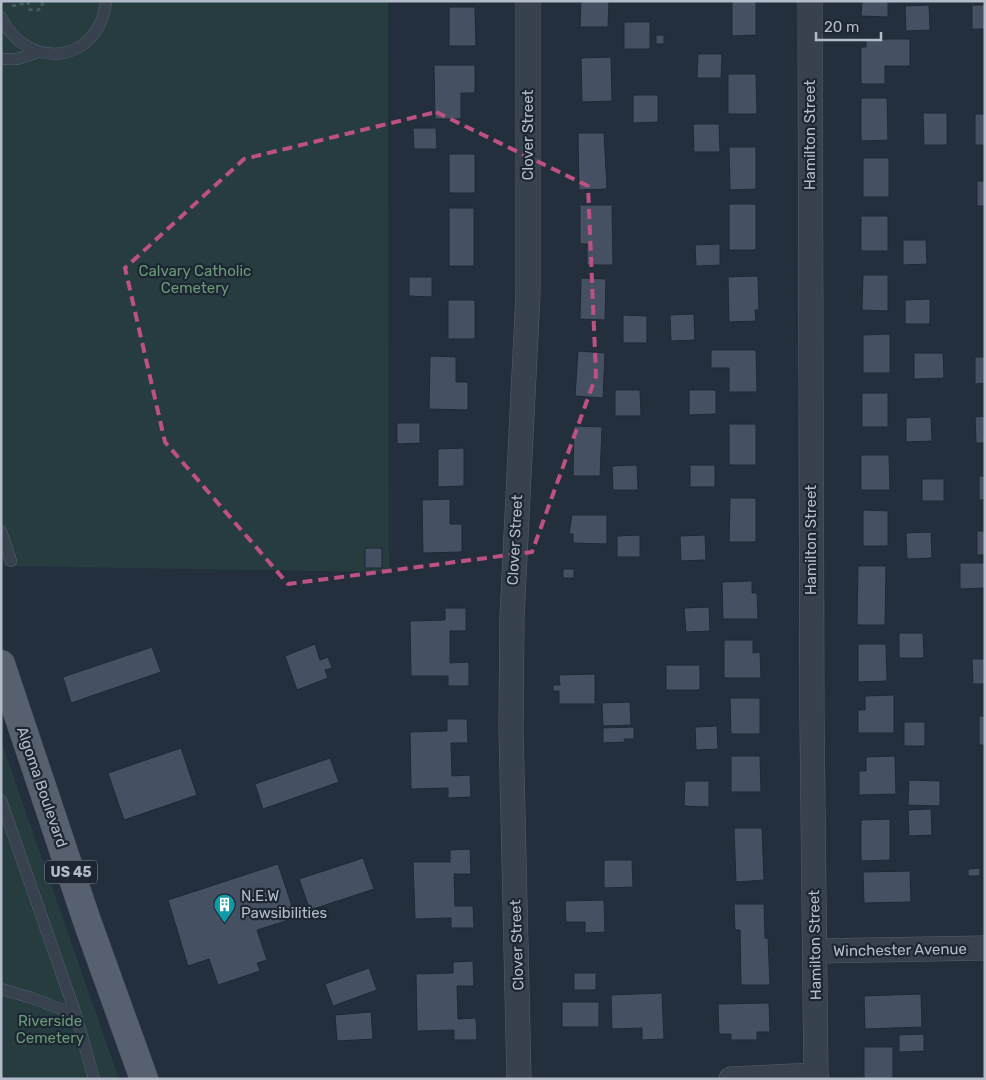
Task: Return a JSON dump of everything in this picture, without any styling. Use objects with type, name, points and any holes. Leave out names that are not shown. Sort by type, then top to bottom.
[{"type":"main road","name":"Algoma Boulevard","points":[[1,664],[144,1079]]},
{"type":"street","name":"Clover Street","points":[[519,1079],[511,728],[512,617],[528,294],[528,1]]},
{"type":"street","name":"Hamilton Street","points":[[810,1],[812,720],[816,1077]]},
{"type":"street","name":"Winchester Avenue","points":[[816,951],[985,948]]},
{"type":"street","points":[[731,1079],[816,1077]]},
{"type":"lane","points":[[1,17],[8,31],[21,44],[38,52],[56,54],[72,51],[85,43],[96,32],[104,18],[106,1]]},
{"type":"lane","points":[[1,59],[17,59],[38,52]]},
{"type":"lane","points":[[1,531],[11,561]]},
{"type":"lane","points":[[1,800],[76,1015],[94,1079]]},
{"type":"lane","points":[[1,990],[32,998],[76,1015]]},
{"type":"path","points":[[28,1],[30,8],[37,11],[41,9],[43,1]]},
{"type":"highlighted area","points":[[436,112],[588,186],[596,376],[532,552],[288,584],[165,442],[125,268],[244,159]]},
{"type":"green space","name":"Calvary Catholic Cemetery","points":[[1,1],[388,1],[389,572],[4,566],[1,558]]},
{"type":"green space","name":"Riverside Cemetery","points":[[1,741],[119,1079],[1,1079]]},
{"type":"building","points":[[581,1],[609,1],[608,27],[580,27]]},
{"type":"building","points":[[732,1],[756,1],[756,35],[732,36]]},
{"type":"building","points":[[862,1],[888,1],[888,17],[861,16]]},
{"type":"building","points":[[929,5],[930,30],[906,31],[905,6]]},
{"type":"building","points":[[972,5],[985,5],[985,29],[972,29]]},
{"type":"building","points":[[449,7],[475,7],[476,46],[449,46]]},
{"type":"building","points":[[624,22],[650,22],[650,49],[624,49]]},
{"type":"building","points":[[656,35],[664,35],[664,44],[656,44]]},
{"type":"building","points":[[866,39],[910,39],[910,66],[885,66],[885,84],[861,84],[861,47],[866,47]]},
{"type":"building","points":[[698,54],[722,54],[721,78],[697,78]]},
{"type":"building","points":[[611,57],[612,101],[582,102],[581,58]]},
{"type":"building","points":[[434,65],[475,65],[475,93],[461,93],[461,119],[435,119]]},
{"type":"building","points":[[728,74],[756,74],[757,114],[728,114]]},
{"type":"building","points":[[633,95],[658,95],[658,122],[633,123]]},
{"type":"building","points":[[861,98],[887,98],[888,140],[861,141]]},
{"type":"building","points":[[923,113],[947,113],[947,145],[924,145]]},
{"type":"building","points":[[975,114],[985,114],[985,145],[975,145]]},
{"type":"building","points":[[693,124],[719,124],[720,152],[694,152]]},
{"type":"building","points":[[413,128],[436,128],[437,149],[414,149]]},
{"type":"building","points":[[578,133],[604,133],[607,189],[579,190]]},
{"type":"building","points":[[729,147],[756,147],[756,189],[730,190]]},
{"type":"building","points":[[449,154],[475,154],[475,193],[449,193]]},
{"type":"building","points":[[863,158],[889,158],[889,197],[863,197]]},
{"type":"building","points":[[977,181],[985,181],[985,206],[977,206]]},
{"type":"building","points":[[729,204],[756,204],[756,250],[729,250]]},
{"type":"building","points":[[580,205],[612,205],[613,265],[587,265],[587,244],[580,244]]},
{"type":"building","points":[[449,208],[474,208],[474,266],[449,266]]},
{"type":"building","points":[[861,216],[888,216],[888,251],[861,251]]},
{"type":"building","points":[[903,240],[926,240],[927,264],[903,265]]},
{"type":"building","points":[[720,244],[720,265],[696,266],[695,245]]},
{"type":"building","points":[[863,275],[888,275],[888,311],[862,310]]},
{"type":"building","points":[[758,276],[759,310],[755,310],[756,321],[729,322],[728,277]]},
{"type":"building","points":[[409,277],[432,277],[432,297],[409,296]]},
{"type":"building","points":[[581,278],[606,279],[605,320],[580,319]]},
{"type":"building","points":[[930,299],[930,324],[905,324],[905,300]]},
{"type":"building","points":[[448,300],[475,300],[475,339],[448,339]]},
{"type":"building","points":[[694,314],[695,340],[671,341],[670,315]]},
{"type":"building","points":[[623,315],[647,316],[647,343],[623,343]]},
{"type":"building","points":[[890,334],[890,373],[863,373],[863,335]]},
{"type":"building","points":[[711,350],[756,350],[757,392],[729,392],[729,368],[711,368]]},
{"type":"building","points":[[578,351],[605,353],[603,398],[575,396]]},
{"type":"building","points":[[914,353],[943,353],[944,378],[914,379]]},
{"type":"building","points":[[430,356],[456,357],[456,382],[468,382],[468,410],[429,409]]},
{"type":"building","points":[[975,357],[985,357],[985,383],[975,384]]},
{"type":"building","points":[[615,390],[640,390],[641,416],[615,416]]},
{"type":"building","points":[[689,390],[716,390],[716,414],[689,415]]},
{"type":"building","points":[[862,393],[888,393],[888,427],[862,427]]},
{"type":"building","points":[[985,416],[985,443],[976,443],[975,417]]},
{"type":"building","points":[[931,417],[932,441],[906,442],[906,418]]},
{"type":"building","points":[[397,423],[420,423],[420,443],[397,444]]},
{"type":"building","points":[[729,424],[756,424],[756,465],[729,465]]},
{"type":"building","points":[[574,426],[602,427],[600,476],[573,476]]},
{"type":"building","points":[[464,448],[464,486],[438,487],[438,449]]},
{"type":"building","points":[[861,455],[889,455],[890,490],[861,490]]},
{"type":"building","points":[[637,465],[638,490],[613,490],[612,466]]},
{"type":"building","points":[[690,465],[715,465],[715,487],[690,487]]},
{"type":"building","points":[[979,476],[985,476],[985,500],[979,500]]},
{"type":"building","points":[[922,479],[944,479],[944,501],[922,501]]},
{"type":"building","points":[[730,498],[756,498],[756,542],[729,542]]},
{"type":"building","points":[[450,499],[450,524],[462,524],[462,552],[423,553],[422,500]]},
{"type":"building","points":[[863,510],[888,511],[888,546],[863,546]]},
{"type":"building","points":[[572,515],[607,515],[607,544],[573,543],[573,534],[569,534]]},
{"type":"building","points":[[977,531],[985,531],[985,555],[977,555]]},
{"type":"building","points":[[931,532],[932,558],[907,559],[906,533]]},
{"type":"building","points":[[640,535],[640,557],[617,557],[617,536]]},
{"type":"building","points":[[705,535],[706,560],[681,561],[680,536]]},
{"type":"building","points":[[365,548],[382,548],[382,568],[365,568]]},
{"type":"building","points":[[960,563],[985,563],[985,588],[960,589]]},
{"type":"building","points":[[858,566],[886,566],[885,625],[857,625]]},
{"type":"building","points":[[563,569],[574,569],[574,578],[563,578]]},
{"type":"building","points":[[752,581],[752,593],[757,593],[758,619],[723,619],[722,582]]},
{"type":"building","points":[[709,607],[710,631],[686,632],[684,608]]},
{"type":"building","points":[[445,608],[466,608],[466,631],[450,631],[450,663],[469,662],[469,686],[448,686],[448,676],[411,676],[410,621],[445,620]]},
{"type":"building","points":[[899,633],[923,633],[924,658],[899,658]]},
{"type":"building","points":[[724,640],[753,640],[753,653],[760,652],[761,678],[724,678]]},
{"type":"building","points":[[315,644],[320,660],[328,657],[332,668],[325,670],[328,678],[297,690],[285,656]]},
{"type":"building","points":[[858,644],[886,644],[887,681],[858,682]]},
{"type":"building","points":[[152,647],[161,672],[71,703],[63,677]]},
{"type":"building","points":[[972,659],[985,659],[985,684],[973,684]]},
{"type":"building","points":[[666,665],[700,665],[700,690],[666,690]]},
{"type":"building","points":[[595,674],[595,704],[559,704],[559,691],[553,691],[553,685],[560,685],[559,675]]},
{"type":"building","points":[[894,695],[894,733],[858,733],[858,710],[865,710],[865,696]]},
{"type":"building","points":[[730,698],[760,698],[760,734],[731,734]]},
{"type":"building","points":[[630,702],[631,725],[603,726],[602,703]]},
{"type":"building","points":[[979,716],[985,716],[985,745],[979,745]]},
{"type":"building","points":[[447,719],[467,719],[468,743],[451,743],[452,776],[470,775],[471,797],[448,798],[448,788],[411,789],[410,732],[447,731]]},
{"type":"building","points":[[904,722],[925,722],[925,746],[904,746]]},
{"type":"building","points":[[717,726],[718,749],[696,750],[695,727]]},
{"type":"building","points":[[634,727],[634,739],[624,739],[625,742],[603,743],[603,728]]},
{"type":"building","points":[[181,748],[197,795],[124,820],[108,773]]},
{"type":"building","points":[[731,756],[760,756],[761,792],[731,792]]},
{"type":"building","points":[[895,756],[896,794],[859,795],[859,771],[866,771],[866,757]]},
{"type":"building","points":[[330,758],[339,782],[263,809],[255,784]]},
{"type":"building","points":[[909,780],[940,781],[940,806],[908,805]]},
{"type":"building","points":[[685,781],[709,781],[709,807],[684,806]]},
{"type":"building","points":[[931,809],[932,835],[909,836],[908,810]]},
{"type":"building","points":[[890,819],[890,860],[861,861],[861,820]]},
{"type":"building","points":[[734,828],[762,828],[764,880],[736,882]]},
{"type":"building","points":[[470,849],[471,874],[454,874],[455,906],[473,906],[474,928],[451,928],[451,918],[415,919],[413,862],[450,862],[450,850]]},
{"type":"building","points":[[363,858],[374,889],[310,910],[299,879]]},
{"type":"building","points":[[604,860],[632,860],[633,887],[604,888]]},
{"type":"building","name":"N.E.W Pawsibilities","points":[[278,864],[296,918],[257,930],[267,960],[257,963],[260,971],[218,985],[209,959],[188,966],[168,900]]},
{"type":"building","points":[[980,868],[980,876],[968,876],[968,869]]},
{"type":"building","points":[[910,871],[911,902],[864,903],[863,872]]},
{"type":"building","points":[[604,900],[605,932],[585,933],[585,922],[566,922],[565,901]]},
{"type":"building","points":[[734,904],[764,904],[765,938],[768,938],[770,985],[741,985],[740,930],[735,930]]},
{"type":"building","points":[[473,961],[474,986],[457,986],[458,1019],[476,1018],[477,1040],[454,1040],[454,1030],[417,1031],[416,974],[453,973],[453,962]]},
{"type":"building","points":[[369,968],[377,990],[333,1006],[325,984]]},
{"type":"building","points":[[574,973],[596,973],[596,990],[574,990]]},
{"type":"building","points":[[662,993],[664,1039],[642,1040],[642,1028],[612,1029],[611,995]]},
{"type":"building","points":[[921,994],[922,1027],[865,1029],[864,996]]},
{"type":"building","points":[[562,1002],[599,1002],[599,1027],[562,1027]]},
{"type":"building","points":[[769,1003],[770,1032],[757,1032],[757,1040],[731,1040],[731,1034],[719,1034],[718,1004]]},
{"type":"building","points":[[371,1012],[373,1039],[337,1041],[335,1015]]},
{"type":"building","points":[[924,1034],[924,1051],[899,1052],[899,1035]]},
{"type":"building","points":[[864,1047],[893,1047],[893,1079],[864,1079]]},
{"type":"place","name":"N.E.W Pawsibilities","points":[[225,924]]}]
